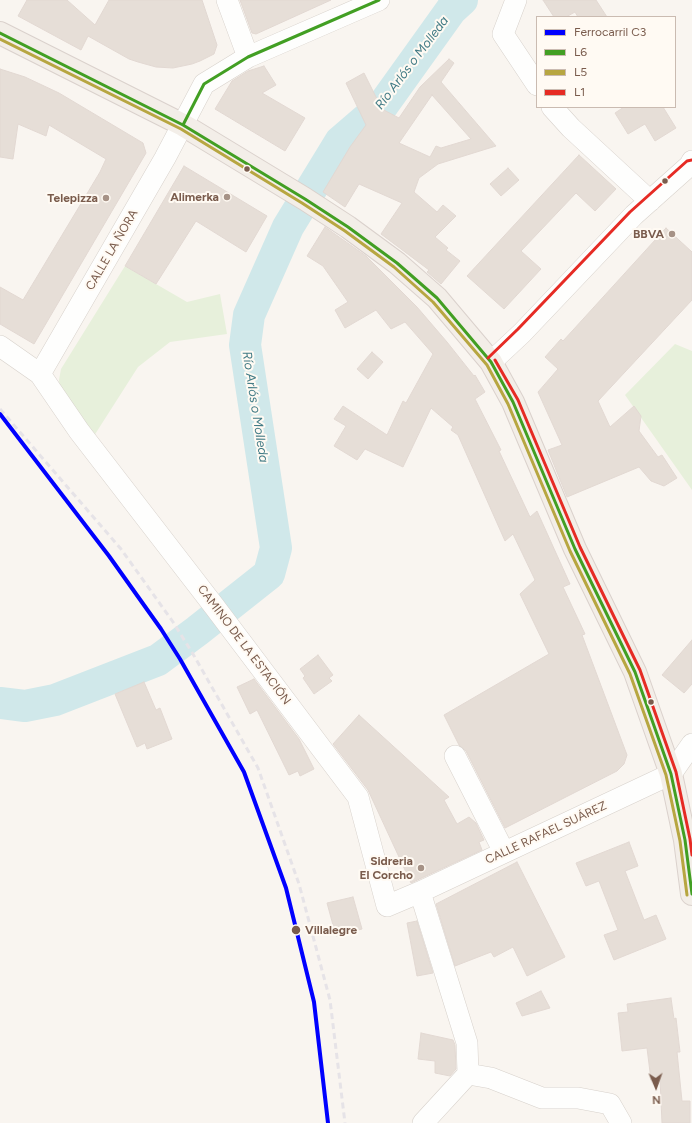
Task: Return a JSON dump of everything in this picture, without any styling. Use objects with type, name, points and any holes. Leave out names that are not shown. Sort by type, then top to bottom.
[{"type":"main road","points":[[0,32],[183,125],[333,217],[397,263],[437,298],[491,362],[513,402],[575,549],[635,672],[671,774],[685,840],[692,894]]},
{"type":"street","points":[[227,0],[248,56]]},
{"type":"street","name":"CALLE LA ÑORA","points":[[40,374],[183,125],[204,84],[248,56],[379,0]]},
{"type":"street","points":[[516,0],[503,34],[536,84]]},
{"type":"street","points":[[553,108],[572,128],[650,201]]},
{"type":"street","points":[[491,362],[522,333],[634,215],[691,164]]},
{"type":"street","points":[[0,346],[40,374]]},
{"type":"street","name":"CAMINO DE LA ESTACIÓN","points":[[40,374],[79,431],[214,606],[358,797],[386,906],[420,892]]},
{"type":"street","points":[[671,774],[692,744]]},
{"type":"street","points":[[455,756],[504,852]]},
{"type":"street","name":"CALLE RAFAEL SUÁREZ","points":[[420,892],[671,774]]},
{"type":"street","points":[[420,892],[467,1043],[468,1074],[423,1123]]},
{"type":"street","points":[[468,1074],[492,1078],[542,1098],[578,1098],[610,1104],[621,1123]]},
{"type":"green space","points":[[125,266],[187,302],[220,294],[227,334],[170,342],[138,367],[92,439],[60,389],[59,380],[61,369]]},
{"type":"green space","points":[[675,344],[692,351],[692,490],[625,395]]},
{"type":"building","points":[[27,0],[67,0],[95,25],[109,0],[202,0],[217,45],[214,54],[192,64],[173,68],[156,67],[129,59],[88,36],[81,50],[18,16]]},
{"type":"building","points":[[240,0],[331,0],[256,34],[252,33]]},
{"type":"building","points":[[543,0],[596,0],[606,16],[577,16],[575,12],[568,16],[553,16]]},
{"type":"building","points":[[449,59],[454,63],[441,82],[496,146],[438,164],[419,178],[414,192],[437,212],[443,205],[456,216],[435,237],[448,248],[446,250],[460,261],[441,284],[427,272],[429,270],[381,234],[402,203],[359,184],[345,207],[323,192],[350,147],[366,125],[346,83],[364,73],[382,109],[399,118],[420,87]],"holes":[[[432,95],[471,139],[441,148],[436,146],[430,157],[399,143]]]},
{"type":"building","points":[[264,66],[276,85],[262,93],[305,118],[285,151],[215,109],[232,81],[248,71]]},
{"type":"building","points":[[0,69],[25,77],[59,93],[143,143],[146,153],[34,344],[0,324],[0,287],[23,300],[100,172],[106,159],[49,125],[46,136],[18,124],[13,159],[0,157]]},
{"type":"building","points":[[622,108],[664,108],[676,128],[655,141],[645,124],[628,134],[615,113]]},
{"type":"building","points":[[579,155],[616,189],[595,211],[576,193],[521,251],[541,269],[504,309],[467,276]]},
{"type":"building","points":[[184,166],[267,216],[246,252],[196,221],[156,284],[125,266]]},
{"type":"building","points":[[508,168],[519,180],[501,196],[490,184]]},
{"type":"building","points":[[325,227],[366,256],[417,307],[474,376],[475,375],[485,392],[475,399],[501,450],[499,451],[530,517],[537,511],[570,584],[563,587],[585,634],[582,635],[627,755],[624,764],[617,771],[505,828],[466,751],[459,745],[444,715],[549,654],[520,594],[535,580],[513,534],[505,541],[458,435],[451,430],[453,427],[431,408],[403,467],[365,449],[357,460],[334,446],[346,426],[334,419],[343,406],[387,435],[403,401],[406,403],[433,354],[405,322],[391,329],[376,310],[345,328],[335,310],[348,302],[323,266],[307,256]]},
{"type":"building","points":[[666,228],[692,252],[692,300],[598,401],[610,427],[634,406],[641,416],[639,431],[658,457],[662,455],[677,478],[664,486],[651,481],[639,467],[567,497],[548,450],[562,445],[538,392],[558,369],[545,357],[561,339],[563,341]]},
{"type":"building","points":[[372,352],[383,362],[368,379],[357,369]]},
{"type":"building","points":[[692,640],[692,684],[684,693],[662,675]]},
{"type":"building","points":[[318,655],[333,675],[329,678],[332,681],[314,694],[303,678],[305,676],[300,669]]},
{"type":"building","points":[[254,679],[299,739],[314,769],[300,776],[298,771],[289,775],[257,710],[250,714],[237,687]]},
{"type":"building","points":[[144,682],[156,710],[160,708],[172,739],[147,749],[145,743],[137,747],[115,694]]},
{"type":"building","points":[[359,715],[449,797],[444,800],[457,824],[469,817],[476,823],[484,840],[479,842],[482,850],[411,883],[368,790],[333,744]]},
{"type":"building","points":[[629,842],[638,866],[625,871],[644,920],[656,915],[666,939],[614,960],[604,935],[618,930],[599,881],[586,886],[576,863]]},
{"type":"building","points":[[517,862],[565,957],[527,976],[513,947],[494,957],[491,952],[455,966],[436,904]]},
{"type":"building","points":[[353,897],[362,929],[336,936],[327,903]]},
{"type":"building","points":[[417,921],[433,973],[417,976],[407,923]]},
{"type":"building","points":[[541,991],[550,1008],[522,1016],[516,1003]]},
{"type":"building","points":[[671,998],[674,1019],[676,1018],[680,1052],[677,1052],[682,1101],[690,1101],[690,1123],[662,1123],[660,1079],[651,1080],[647,1048],[622,1051],[618,1013],[628,1012],[627,1004]]},
{"type":"building","points":[[421,1033],[453,1040],[455,1045],[456,1069],[450,1076],[435,1073],[435,1061],[418,1059]]},
{"type":"waterway","name":"Río Arlós o Molleda","points":[[0,703],[25,706],[55,700],[158,660],[269,574],[276,548],[245,345],[249,315],[288,227],[340,142],[383,105],[451,10],[462,0]]},
{"type":"railway","points":[[0,409],[121,549],[173,622],[258,768],[299,884],[330,1000],[345,1123]]},
{"type":"rail line","name":"C3","points":[[0,414],[109,556],[161,629],[180,659],[244,772],[286,888],[314,1002],[328,1123]]},
{"type":"transit line","name":"L6","points":[[183,125],[204,84],[248,57],[379,0]]},
{"type":"transit line","name":"L6","points":[[0,33],[183,125],[305,199],[348,227],[397,263],[437,298],[491,362],[513,402],[575,549],[635,672],[671,774],[685,840],[692,894]]},
{"type":"transit line","name":"L5","points":[[0,39],[181,129],[345,231],[394,267],[433,302],[487,365],[508,404],[570,551],[630,674],[666,775],[680,841],[687,895]]},
{"type":"transit line","name":"L1","points":[[488,358],[518,329],[630,212],[687,161],[692,160]]},
{"type":"transit line","name":"L1","points":[[495,360],[518,400],[580,547],[640,670],[676,772],[692,855]]},
{"type":"place","name":"Alimerka","points":[[227,197]]},
{"type":"place","name":"Telepizza","points":[[106,198]]},
{"type":"place","name":"BBVA","points":[[672,234]]},
{"type":"place","name":"Sidreria El Corcho","points":[[421,868]]},
{"type":"place","name":"Villalegre","points":[[296,930]]}]
